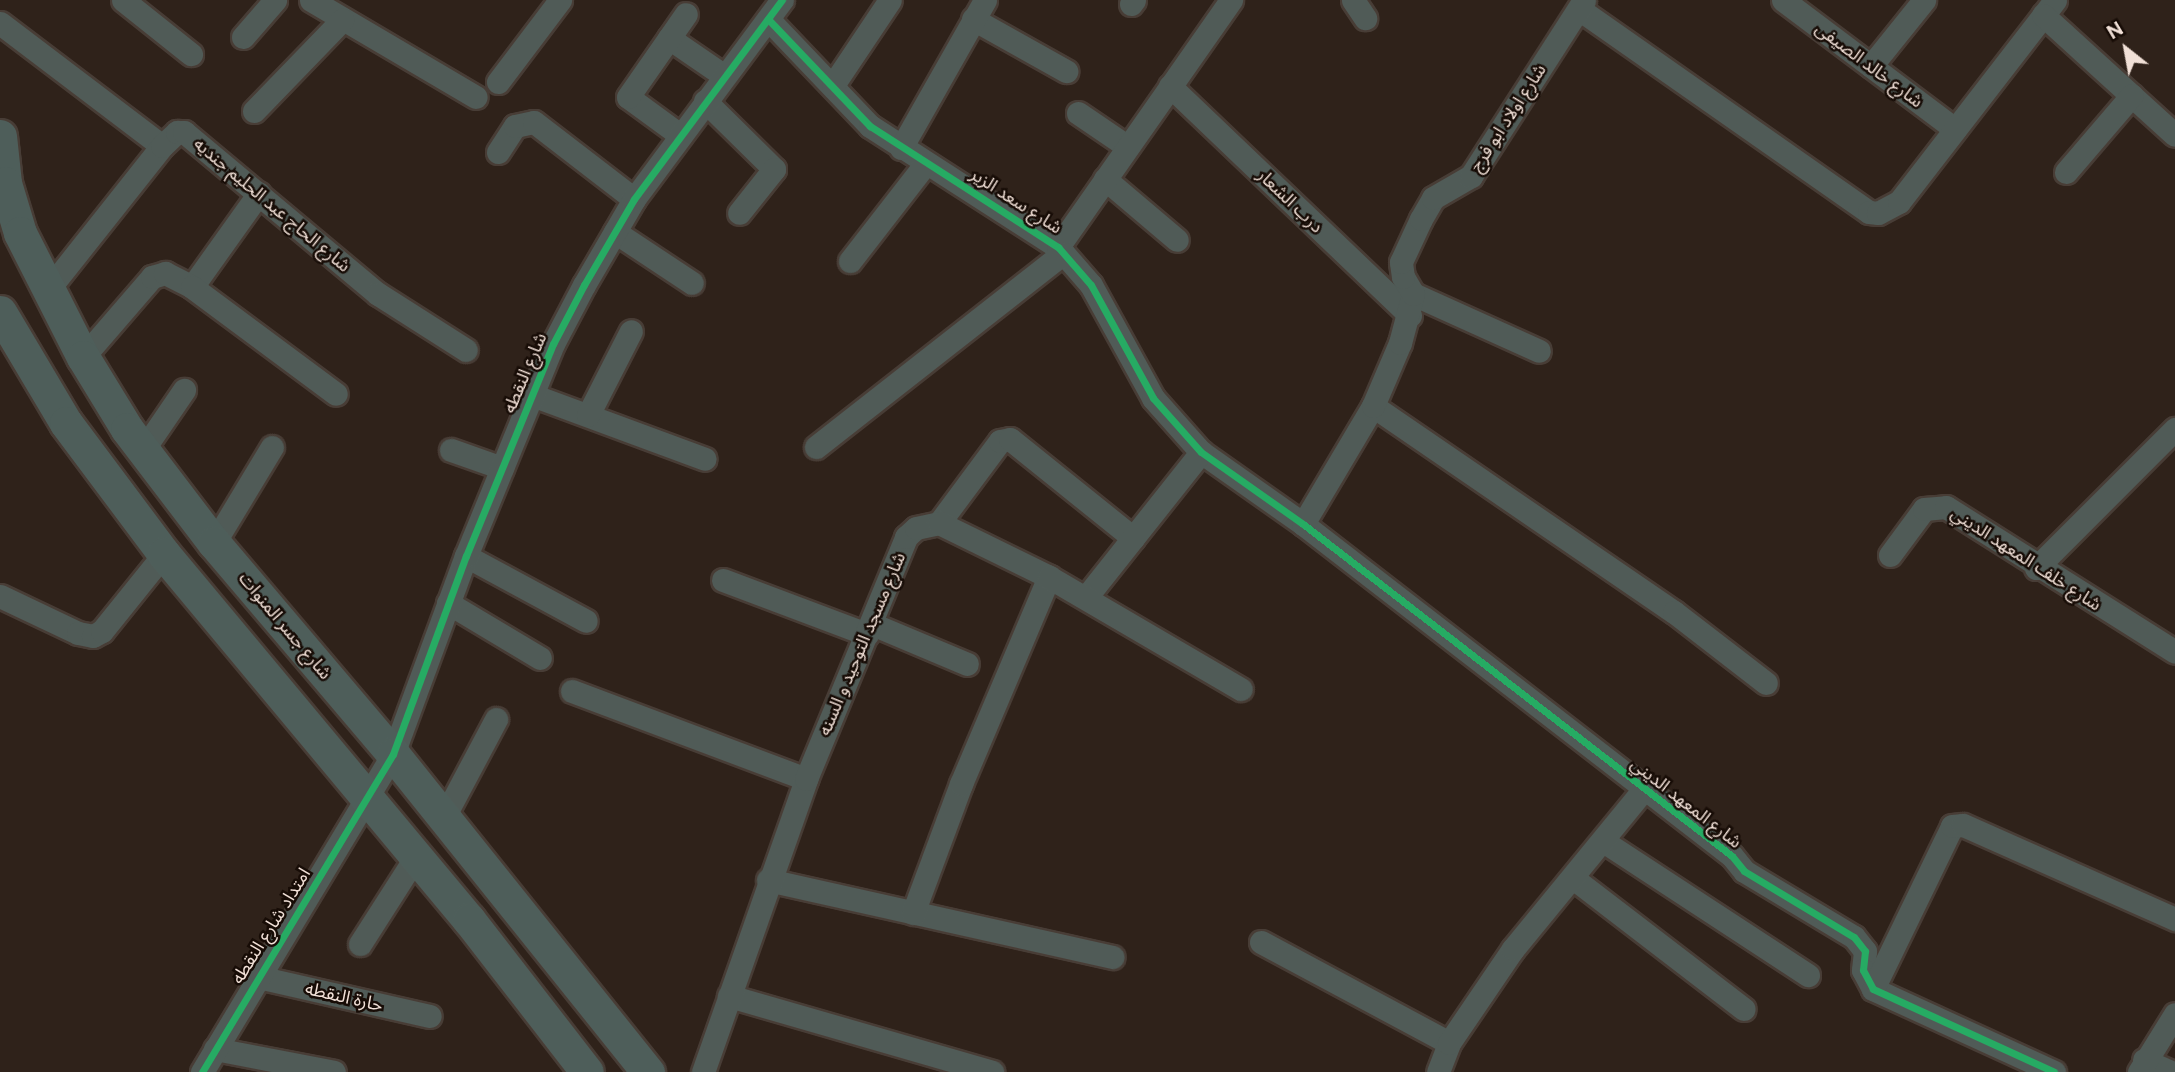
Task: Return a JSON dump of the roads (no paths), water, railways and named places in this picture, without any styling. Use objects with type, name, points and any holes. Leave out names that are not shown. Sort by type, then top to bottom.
[{"type":"street","points":[[123,0],[191,54]]},
{"type":"street","points":[[243,37],[275,0]]},
{"type":"street","points":[[498,82],[560,0]]},
{"type":"street","points":[[833,85],[890,0]]},
{"type":"street","points":[[816,446],[1061,250],[1105,179],[1231,0]]},
{"type":"street","name":"شارع خالد الصيفى","points":[[1783,0],[1955,129]]},
{"type":"street","points":[[1871,66],[1924,0]]},
{"type":"street","points":[[1581,4],[1869,212],[1890,210],[1899,202],[2049,8],[2132,95],[2175,135]]},
{"type":"street","name":"شارع اولاد ابو فرج","points":[[1412,304],[1401,262],[1433,198],[1471,176],[1581,4]]},
{"type":"street","points":[[254,111],[330,8],[476,97]]},
{"type":"street","name":"شارع سعد الزير","points":[[775,9],[833,85],[870,126],[1061,250],[1091,285],[1153,398],[1201,452],[1303,524]]},
{"type":"street","name":"شارع النقطه","points":[[368,797],[393,754],[466,556],[553,344],[634,199],[723,75],[775,9]]},
{"type":"street","points":[[901,148],[979,9],[1066,71]]},
{"type":"street","points":[[680,135],[628,97],[686,14]]},
{"type":"street","points":[[0,23],[162,146],[47,291]]},
{"type":"street","points":[[668,38],[723,75]]},
{"type":"street","name":"درب الشعار","points":[[1170,86],[1412,304],[1539,351]]},
{"type":"street","points":[[2066,172],[2132,95]]},
{"type":"street","points":[[705,101],[774,169],[739,213]]},
{"type":"street","points":[[1078,113],[1128,147]]},
{"type":"street","points":[[498,152],[515,126],[534,122],[634,199]]},
{"type":"street","name":"شارع الحاج عبد الحليم جنديه","points":[[162,146],[177,132],[184,132],[379,294],[439,337],[466,350]]},
{"type":"street","name":"شارع جسر المنوات","points":[[0,136],[5,183],[20,233],[47,291],[83,357],[143,450],[214,543],[393,754],[648,1072]]},
{"type":"street","points":[[850,261],[926,163]]},
{"type":"street","points":[[1105,179],[1177,240]]},
{"type":"street","points":[[192,287],[259,192]]},
{"type":"street","points":[[615,232],[692,283]]},
{"type":"street","points":[[83,357],[152,277],[165,273],[192,287],[336,394]]},
{"type":"street","points":[[1303,524],[1373,406],[1412,304]]},
{"type":"street","points":[[0,312],[66,423],[163,554],[368,797],[587,1072]]},
{"type":"street","points":[[588,415],[631,331]]},
{"type":"street","points":[[143,450],[184,390]]},
{"type":"street","points":[[532,395],[705,459]]},
{"type":"street","points":[[1373,406],[1674,612],[1766,683]]},
{"type":"street","points":[[2036,568],[2175,429]]},
{"type":"street","points":[[1133,538],[1010,439],[1000,441],[939,523],[1087,596],[1241,689]]},
{"type":"street","points":[[214,543],[272,447]]},
{"type":"street","points":[[452,450],[502,468]]},
{"type":"street","points":[[1087,596],[1201,452]]},
{"type":"street","name":"شارع خلف المعهد الديني","points":[[1890,555],[1919,514],[1938,505],[2175,652]]},
{"type":"street","name":"شارع مسجد التوحيد و السنه","points":[[703,1072],[768,880],[806,779],[906,537],[927,523],[939,523]]},
{"type":"street","name":"شارع المعهد الديني","points":[[1303,524],[1643,790],[1732,856],[1744,871],[1854,937],[1865,951],[1863,970],[1873,989]]},
{"type":"street","points":[[0,596],[78,633],[93,636],[102,631],[163,554]]},
{"type":"street","points":[[466,556],[586,621]]},
{"type":"street","points":[[913,912],[961,784],[1049,577]]},
{"type":"street","points":[[723,580],[967,664]]},
{"type":"street","points":[[448,603],[540,658]]},
{"type":"street","points":[[572,691],[806,779]]},
{"type":"street","points":[[444,817],[496,719]]},
{"type":"street","points":[[1438,1072],[1449,1043],[1513,949],[1643,790]]},
{"type":"street","name":"امتداد شارع النقطه","points":[[202,1072],[368,797]]},
{"type":"street","points":[[2054,1072],[1873,989],[1945,832],[1963,825],[2175,919]]},
{"type":"street","points":[[1603,842],[1808,975]]},
{"type":"street","points":[[360,944],[415,858]]},
{"type":"street","points":[[1573,878],[1744,1009]]},
{"type":"street","points":[[768,880],[1113,957]]},
{"type":"street","points":[[1261,942],[1449,1043]]},
{"type":"street","name":"حارة النقطه","points":[[258,977],[429,1016]]},
{"type":"street","points":[[729,996],[992,1072]]},
{"type":"street","points":[[2171,1072],[2142,1066],[2175,1014]]},
{"type":"street","points":[[215,1049],[334,1072]]}]
